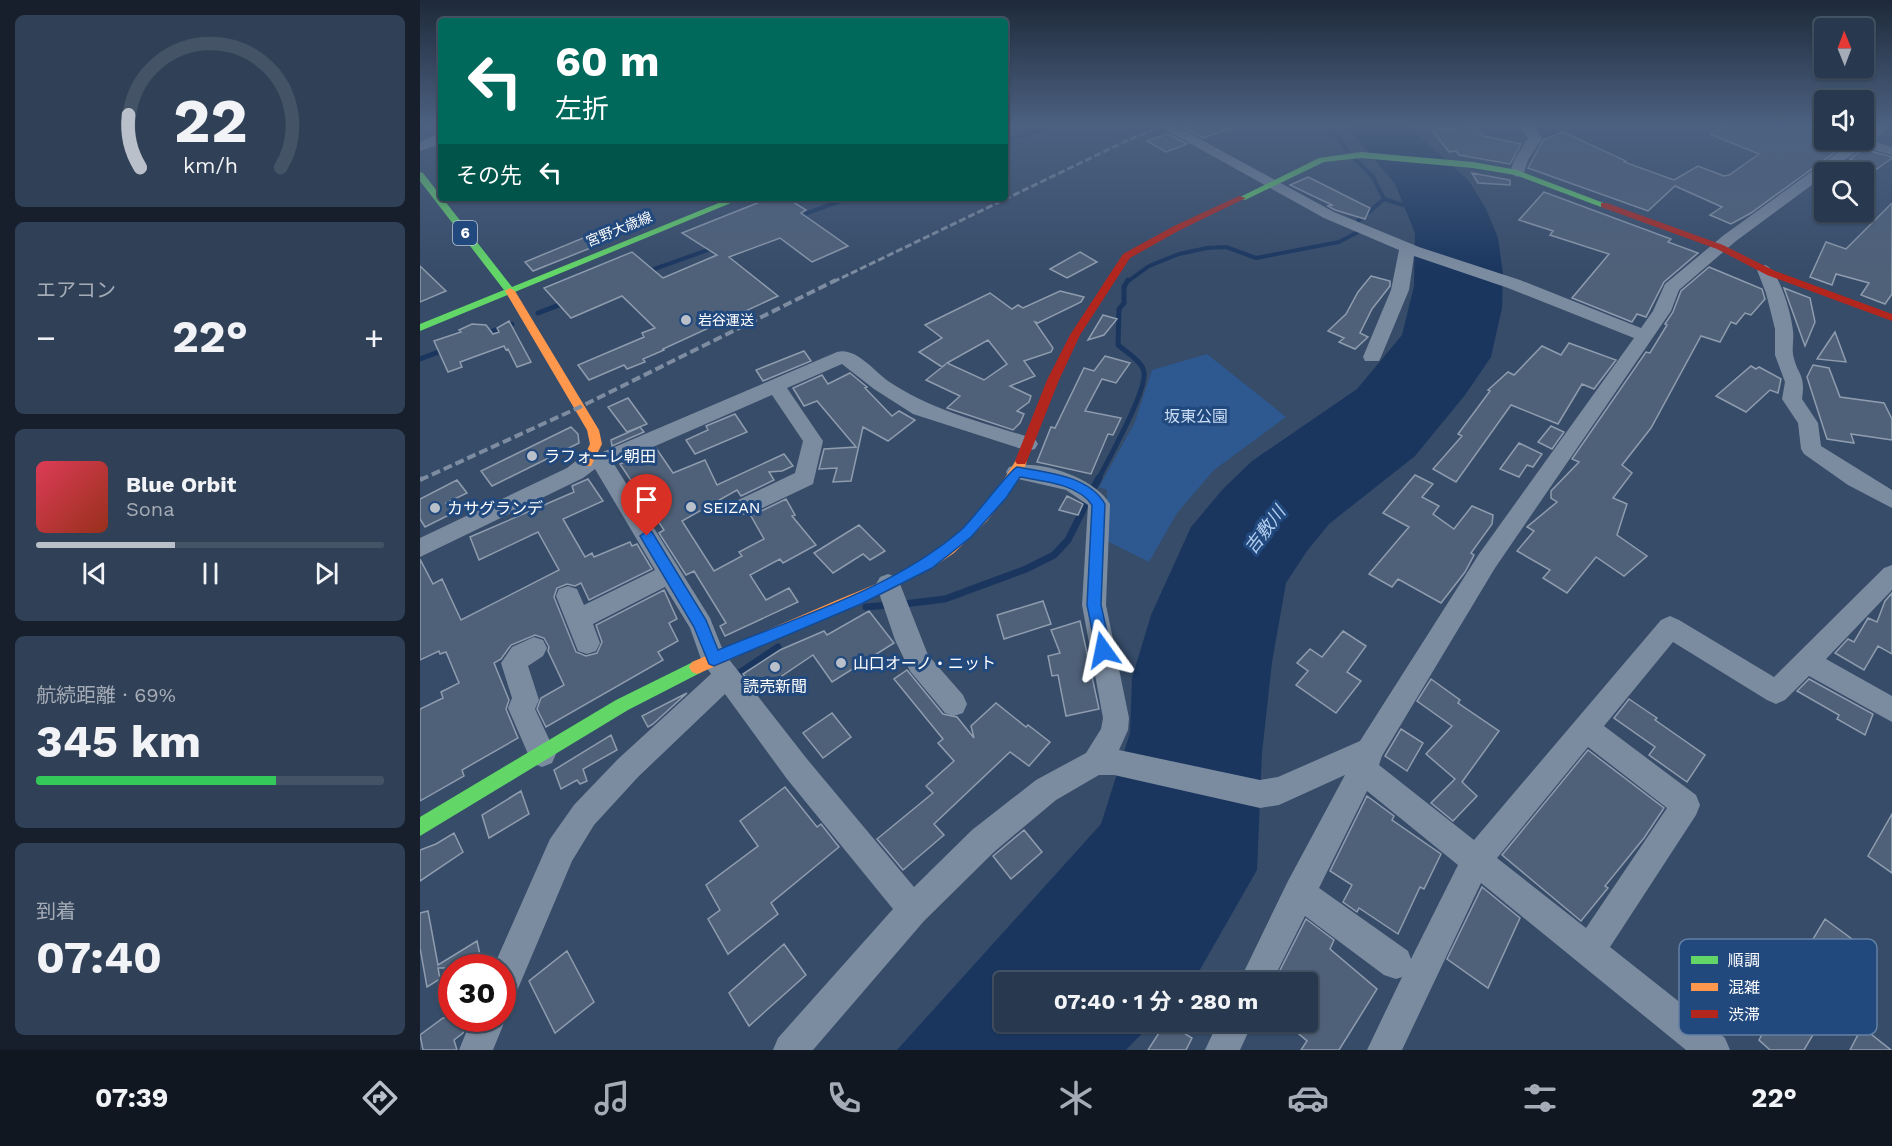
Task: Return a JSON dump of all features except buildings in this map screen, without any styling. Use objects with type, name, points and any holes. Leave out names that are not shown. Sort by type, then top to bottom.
[{"type":"street","points":[[1255,174],[1329,214],[1410,249],[1514,284],[1644,336]]},
{"type":"street","points":[[420,827],[622,705],[721,667],[927,564],[949,549],[982,517],[1017,472],[1053,380],[1075,335],[1126,256],[1177,228],[1294,174]]},
{"type":"street","points":[[1520,174],[1720,247],[1765,270],[1892,318]]},
{"type":"street","points":[[1260,972],[1366,760],[1487,561],[1662,311],[1671,288],[1720,247],[1816,174]]},
{"type":"street","name":"6","points":[[420,175],[438,198]]},
{"type":"street","name":"6","points":[[440,201],[510,291]]},
{"type":"street","name":"宮野大歳線","points":[[420,328],[732,201]]},
{"type":"street","points":[[1372,357],[1400,291],[1404,257],[1410,249]]},
{"type":"street","points":[[1765,270],[1775,293],[1784,329],[1784,355],[1795,382],[1791,399],[1808,423],[1811,449],[1892,500]]},
{"type":"street","points":[[510,291],[593,429],[596,444],[594,462],[670,573],[701,625],[721,667],[796,769],[913,910]]},
{"type":"street","points":[[420,548],[594,462],[844,356],[881,385],[920,409],[1028,444]]},
{"type":"street","points":[[744,507],[805,478],[813,441],[776,385]]},
{"type":"street","points":[[1017,472],[1051,478],[1081,488],[1094,497],[1099,504],[1094,605],[1116,718],[1108,742],[1105,762]]},
{"type":"street","points":[[579,619],[670,573]]},
{"type":"street","points":[[1384,1050],[1476,860],[1670,627],[1776,692],[1889,582]]},
{"type":"street","points":[[888,584],[899,609],[908,640],[919,663],[954,704]]},
{"type":"street","points":[[568,596],[587,643]]},
{"type":"street","points":[[534,648],[521,654],[514,663],[526,700],[521,708],[542,753]]},
{"type":"street","points":[[1807,661],[1892,710]]},
{"type":"street","points":[[516,954],[561,850],[584,815],[721,667]]},
{"type":"street","points":[[1586,729],[1686,805],[1589,951]]},
{"type":"street","points":[[790,1050],[913,910],[1009,818],[1046,790],[1105,762],[1260,794],[1279,791],[1366,760]]},
{"type":"street","points":[[1366,760],[1476,860],[1679,1023]]},
{"type":"street","points":[[1299,892],[1396,963]]},
{"type":"street","points":[[476,1050],[483,1032]]},
{"type":"street","points":[[1222,1050],[1231,1032]]},
{"type":"street","points":[[1694,1035],[1713,1050]]},
{"type":"green space","name":"坂東公園","points":[[1207,354],[1286,417],[1214,470],[1177,513],[1149,562],[1107,541],[1107,490],[1099,487],[1135,422],[1152,370]]},
{"type":"water","name":"吉敷川","points":[[1387,174],[1461,174],[1469,181],[1486,209],[1498,238],[1503,274],[1502,308],[1491,357],[1465,395],[1415,456],[1329,524],[1307,551],[1286,583],[1272,662],[1262,753],[1257,870],[1199,972],[994,972],[994,1032],[1143,1032],[1126,1050],[897,1050],[1101,824],[1130,733],[1132,678],[1151,615],[1191,527],[1223,489],[1252,461],[1357,389],[1402,335],[1414,286],[1415,233],[1395,184]]},
{"type":"waterway","points":[[1370,174],[1384,199]]},
{"type":"waterway","points":[[1358,221],[1384,199]]},
{"type":"waterway","points":[[1384,199],[1403,205]]},
{"type":"waterway","points":[[796,217],[841,201]]},
{"type":"waterway","points":[[1127,282],[1149,266],[1179,254],[1207,248],[1226,247],[1256,258],[1339,242],[1358,232]]},
{"type":"waterway","points":[[646,272],[716,247]]},
{"type":"waterway","points":[[1098,480],[1118,442],[1143,381],[1143,368],[1118,345],[1119,309],[1124,303],[1124,287],[1128,280]]},
{"type":"waterway","points":[[538,313],[567,302]]},
{"type":"waterway","points":[[485,334],[512,324]]},
{"type":"waterway","points":[[420,359],[444,350]]},
{"type":"waterway","points":[[1094,487],[1099,478]]},
{"type":"waterway","points":[[904,604],[945,599],[1026,569],[1054,555],[1068,540],[1087,502]]},
{"type":"waterway","points":[[866,607],[889,605]]},
{"type":"waterway","points":[[738,674],[778,647]]},
{"type":"railway","points":[[1008,198],[1057,174]]},
{"type":"railway","points":[[833,282],[1001,201]]},
{"type":"railway","points":[[423,478],[420,480],[580,407],[836,280]]},
{"type":"traffic: fast","points":[[1242,198],[1293,174]]},
{"type":"traffic: fast","points":[[1520,174],[1604,205]]},
{"type":"traffic: fast","points":[[420,175],[438,198]]},
{"type":"traffic: fast","points":[[440,201],[510,291]]},
{"type":"traffic: fast","points":[[420,328],[732,201]]},
{"type":"traffic: fast","points":[[420,827],[622,705],[697,667]]},
{"type":"traffic: slow","points":[[510,291],[593,430],[596,444],[587,463]]},
{"type":"traffic: slow","points":[[697,667],[881,588],[927,564],[949,549],[982,517],[1017,472],[1021,461]]},
{"type":"traffic: jam","points":[[1021,461],[1053,380],[1075,335],[1126,256],[1177,228],[1242,198]]},
{"type":"traffic: jam","points":[[1604,205],[1720,247],[1771,273],[1892,318]]},
{"type":"place","name":"岩谷運送","points":[[686,320]]},
{"type":"place","name":"ラフォーレ朝田","points":[[532,456]]},
{"type":"place","name":"SEIZAN","points":[[691,507]]},
{"type":"place","name":"カサグランデ","points":[[435,508]]},
{"type":"place","name":"山口オーノ・ニット","points":[[841,663]]},
{"type":"place","name":"読売新聞","points":[[775,667]]},
{"type":"route","points":[[647,536],[701,625],[714,659],[856,600],[927,564],[966,534],[1001,495],[1017,472],[1051,478],[1081,488],[1094,497],[1099,504],[1094,605],[1103,650]]}]
